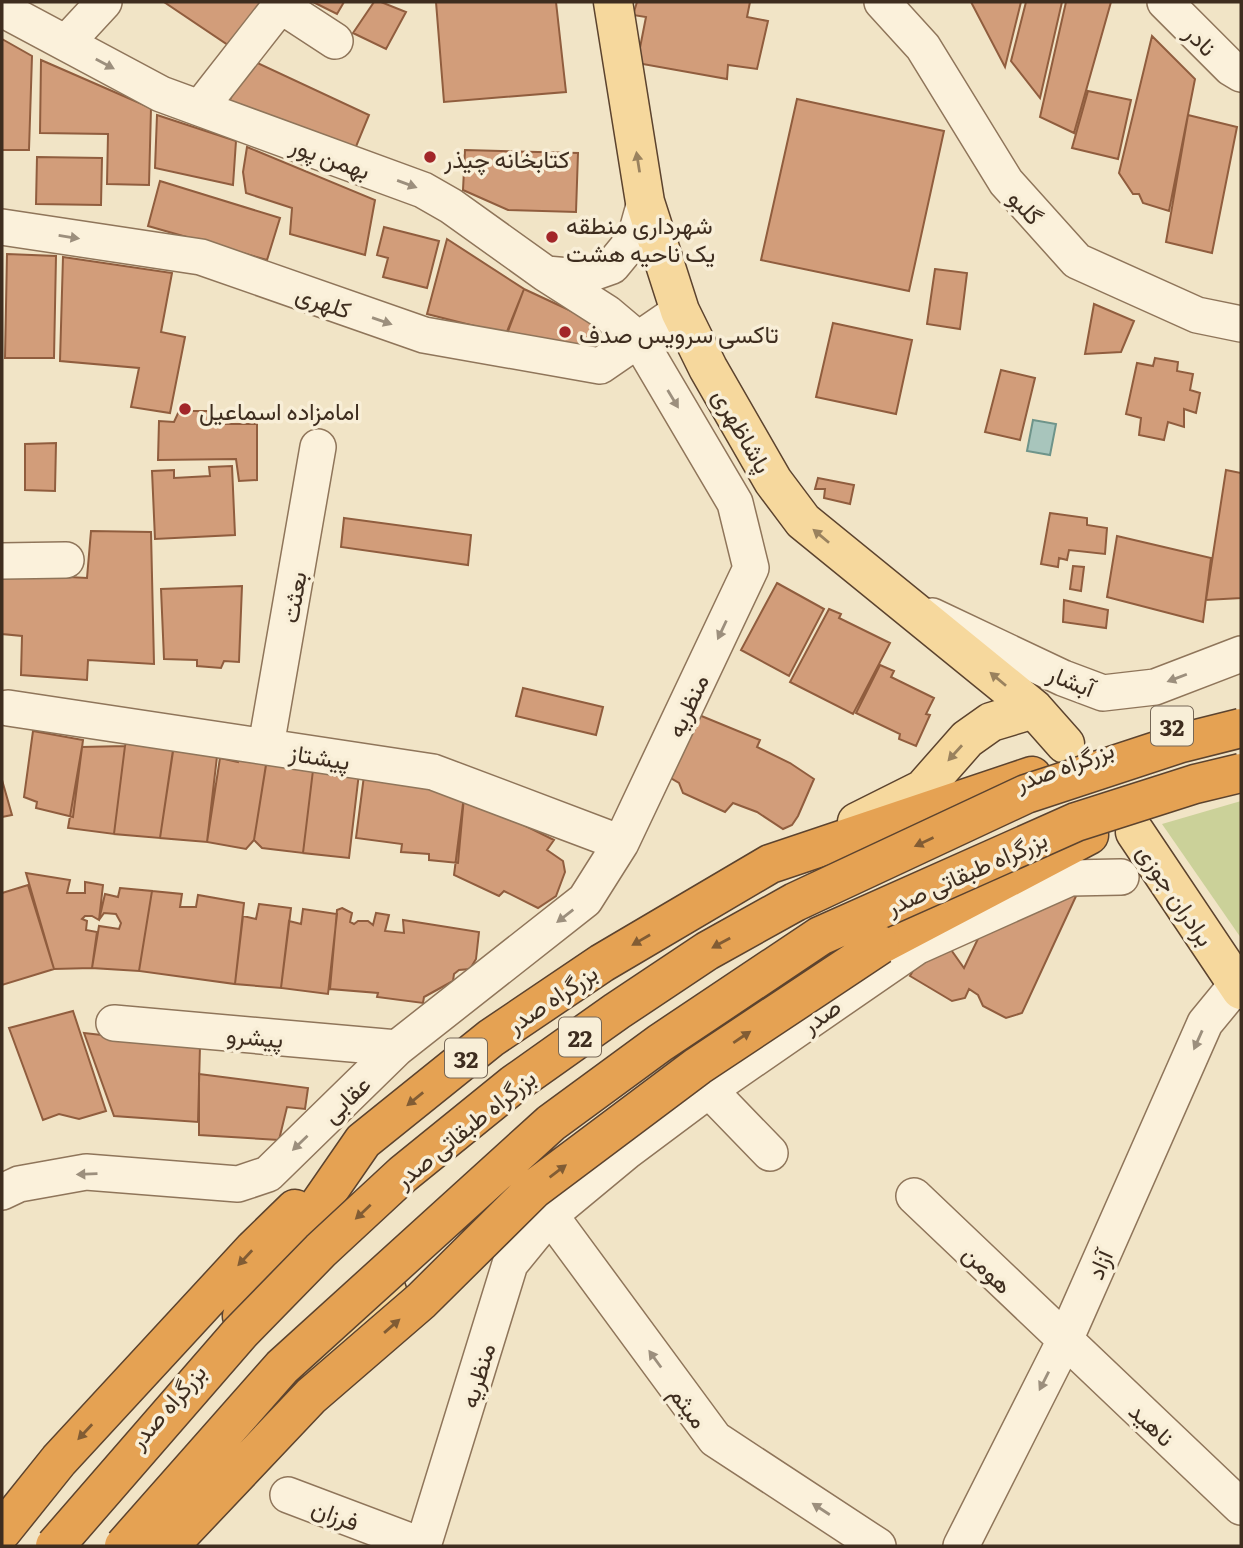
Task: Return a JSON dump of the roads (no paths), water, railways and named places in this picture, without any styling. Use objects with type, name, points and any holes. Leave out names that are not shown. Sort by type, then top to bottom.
[{"type":"highway","name":"بزرگراه صدر","points":[[46,1546],[233,1328],[363,1141],[491,1038],[601,963],[770,864],[1041,774],[1176,725],[1241,709]]},
{"type":"highway","name":"بزرگراه طبقاتی صدر","points":[[55,1546],[240,1333],[321,1250],[402,1174],[514,1084],[617,1011],[707,951],[796,902],[1026,794],[1181,743],[1241,729]]},
{"type":"highway","name":"بزرگراه طبقاتی صدر","points":[[124,1546],[282,1367],[551,1123],[660,1043],[820,936],[1076,822],[1195,784],[1241,773]]},
{"type":"highway","points":[[134,1546],[288,1371],[555,1129],[664,1048],[827,949],[1089,835],[1144,821],[1241,782]]},
{"type":"highway","points":[[169,1546],[311,1396],[421,1301],[534,1189],[698,1066],[880,945],[1089,835]]},
{"type":"highway","points":[[2,1531],[59,1460],[254,1249],[363,1141]]},
{"type":"main road","name":"پاشاظهری","points":[[613,2],[645,202],[680,311],[773,481],[803,521],[1034,709],[1065,744]]},
{"type":"main road","points":[[770,864],[923,789],[967,739],[991,722],[1034,709]]},
{"type":"main road","name":"برادران جوزی","points":[[1144,821],[1240,988]]},
{"type":"main road","points":[[189,1546],[322,1362],[446,1226]]},
{"type":"street","points":[[66,43],[104,2]]},
{"type":"street","name":"گلبو","points":[[882,2],[923,47],[1006,182],[1077,261],[1197,315],[1241,324]]},
{"type":"street","name":"نادر","points":[[1165,2],[1231,68],[1241,74]]},
{"type":"street","points":[[201,108],[281,4],[335,41]]},
{"type":"street","name":"بهمن پور","points":[[2,9],[161,94],[423,190],[451,206],[546,274],[607,313],[639,340],[735,503],[751,568]]},
{"type":"street","points":[[546,274],[581,277],[612,266],[635,238],[645,202]]},
{"type":"street","name":"کلهری","points":[[2,227],[201,257],[424,335],[600,366],[680,311]]},
{"type":"street","name":"بعثت","points":[[266,746],[318,447]]},
{"type":"street","points":[[2,561],[66,560]]},
{"type":"street","name":"منظریه","points":[[621,843],[751,568]]},
{"type":"street","name":"آبشار","points":[[909,606],[1063,678],[1103,693],[1155,687],[1241,654]]},
{"type":"street","name":"پیشتاز","points":[[8,708],[433,772],[621,843]]},
{"type":"street","name":"عقابی","points":[[2,1192],[19,1184],[86,1172],[238,1184],[268,1174],[397,1048],[585,900],[621,843]]},
{"type":"street","name":"صدر","points":[[551,1215],[626,1152],[709,1090],[916,947],[1070,878],[1121,877]]},
{"type":"street","name":"آزاد","points":[[961,1546],[1065,1340],[1205,1023],[1240,988]]},
{"type":"street","name":"پیشرو","points":[[114,1023],[397,1048]]},
{"type":"street","points":[[709,1090],[770,1153]]},
{"type":"street","name":"هومن","points":[[914,1196],[1065,1340]]},
{"type":"street","name":"منظریه","points":[[423,1546],[510,1264],[551,1215]]},
{"type":"street","name":"میثم","points":[[551,1215],[715,1440],[878,1546]]},
{"type":"street","name":"ناهید","points":[[1065,1340],[1241,1507]]},
{"type":"street","name":"فرزان","points":[[288,1496],[423,1546]]},
{"type":"water","points":[[1033,420],[1056,424],[1050,455],[1027,451]]},
{"type":"place","name":"کتابخانه چیذر","points":[[430,157]]},
{"type":"place","name":"شهرداری منطقه یک ناحیه هشت","points":[[552,237]]},
{"type":"place","name":"تاکسی سرویس صدف","points":[[565,332]]},
{"type":"place","name":"امامزاده اسماعیل","points":[[185,409]]}]
